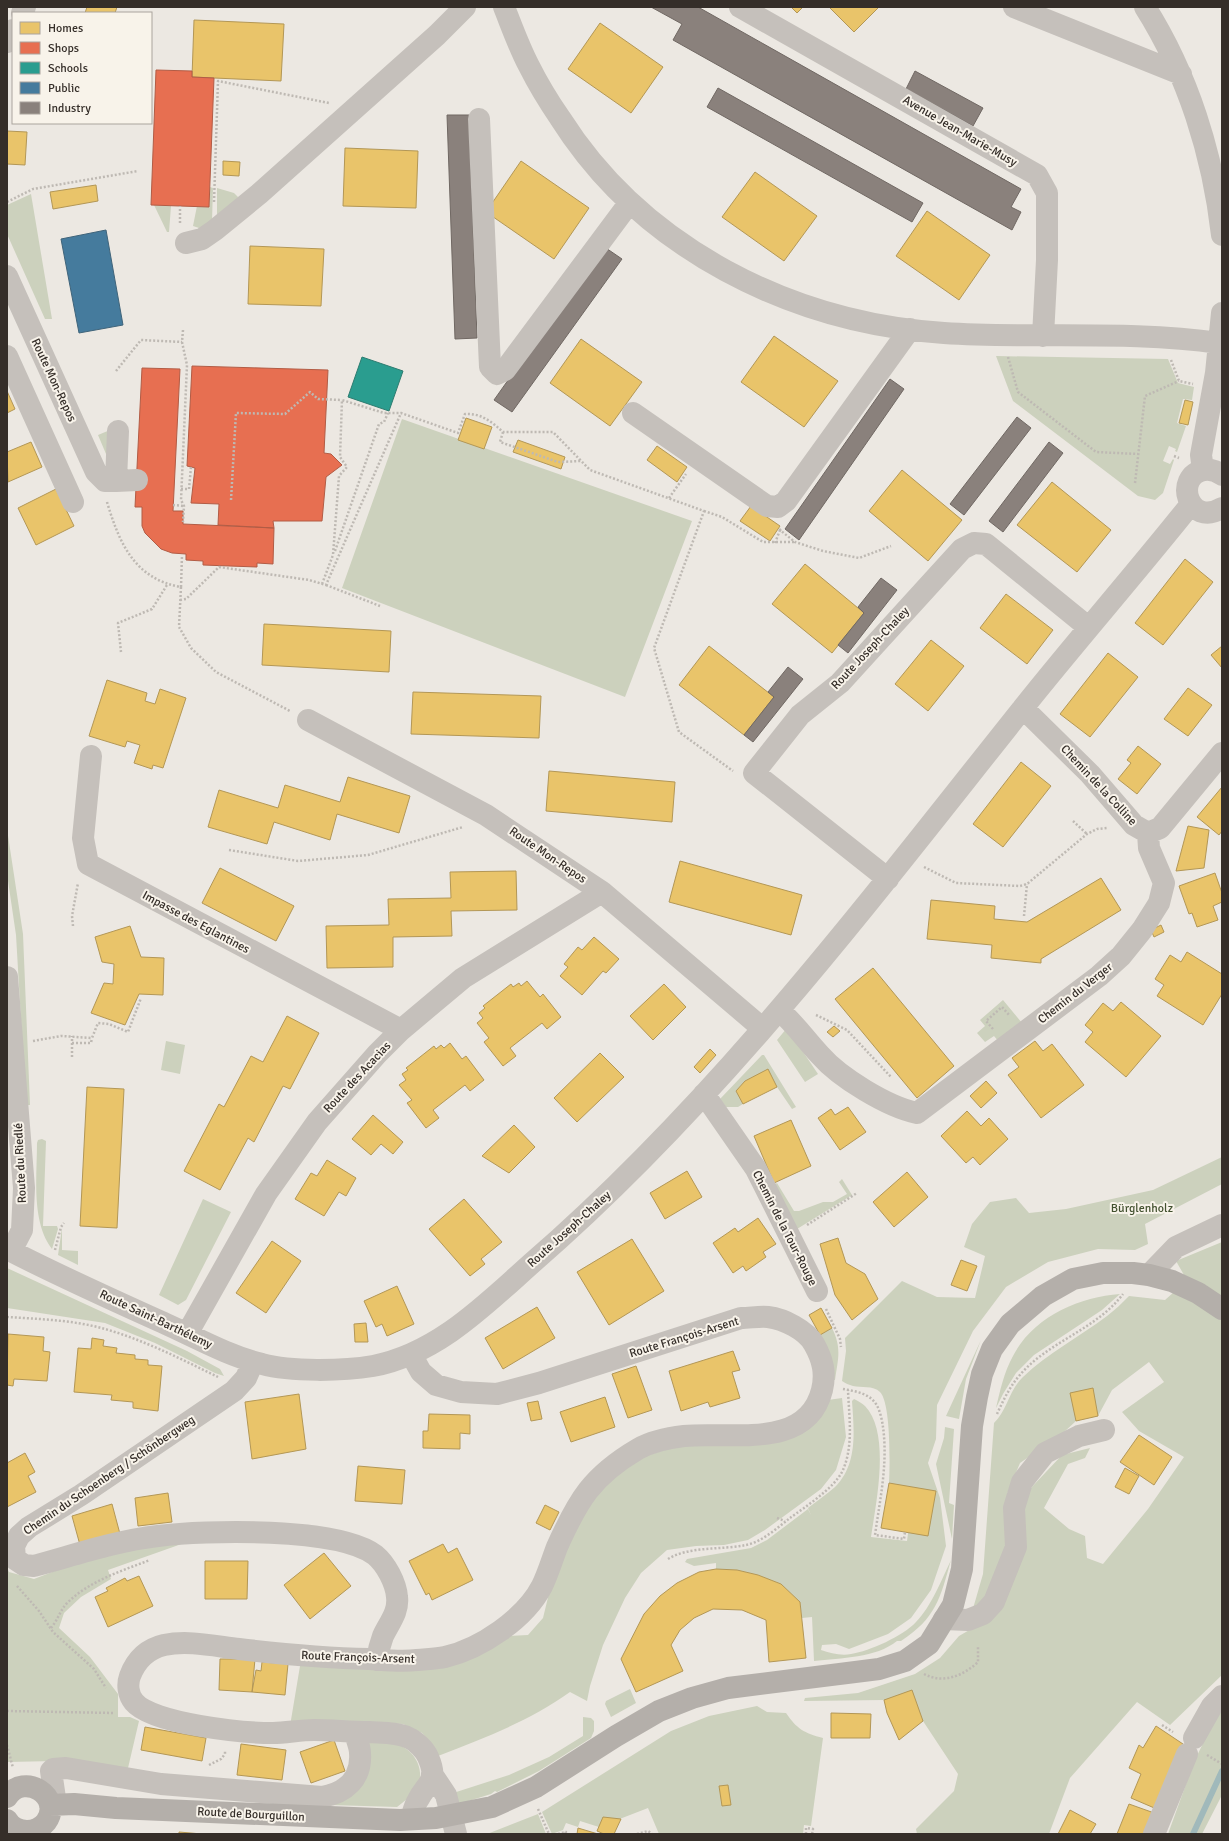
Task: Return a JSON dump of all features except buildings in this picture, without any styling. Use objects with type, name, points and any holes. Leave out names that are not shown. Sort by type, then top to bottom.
[{"type":"main road","name":"Route de Bourguillon","points":[[53,1805],[74,1804],[132,1808],[411,1819],[454,1825],[536,1787],[616,1736],[659,1711],[692,1698],[728,1688],[879,1669],[906,1661],[929,1644],[953,1605],[962,1570],[972,1426],[982,1374],[992,1349],[1010,1324],[1043,1296],[1073,1279],[1103,1273],[1141,1274],[1172,1281],[1198,1293],[1222,1309]]},
{"type":"main road","points":[[7,1797],[15,1788],[30,1785],[43,1792],[53,1805],[48,1819],[32,1833],[15,1828],[7,1820]]},
{"type":"street","points":[[186,243],[202,239],[259,194],[437,35],[465,7]]},
{"type":"street","points":[[504,7],[529,66],[561,120],[598,169],[630,202],[689,250],[716,267],[749,284],[783,299],[824,312],[864,323],[910,329],[943,333],[1102,336],[1197,340],[1219,343]]},
{"type":"street","name":"Avenue Jean-Marie-Musy","points":[[740,7],[1037,175],[1047,193],[1047,260],[1043,336]]},
{"type":"street","points":[[1014,7],[1181,74]]},
{"type":"street","points":[[1145,7],[1157,26],[1213,143],[1214,183],[1222,234]]},
{"type":"street","points":[[7,42],[12,32]]},
{"type":"street","points":[[479,119],[490,367],[497,374],[505,370],[630,202]]},
{"type":"street","name":"Route Mon-Repos","points":[[9,286],[96,472],[119,481]]},
{"type":"street","points":[[1222,313],[1219,343],[1202,455],[1212,473],[1191,478],[1188,484],[1187,498],[1190,504],[1202,512],[1209,513],[1222,508]]},
{"type":"street","points":[[633,413],[767,506],[778,507],[786,502],[910,329]]},
{"type":"street","points":[[7,356],[73,502]]},
{"type":"street","points":[[118,431],[119,481]]},
{"type":"street","name":"Route Joseph-Chaley","points":[[312,1369],[370,1366],[411,1354],[444,1336],[472,1316],[556,1242],[626,1177],[704,1094],[779,1010],[888,879],[1088,627],[1190,504]]},
{"type":"street","name":"Route Joseph-Chaley","points":[[888,879],[754,773],[782,736],[800,715],[840,683],[962,549],[974,543],[986,544],[1088,627]]},
{"type":"street","name":"Chemin de la Colline","points":[[1023,708],[1090,774],[1141,829],[1160,828],[1222,753]]},
{"type":"street","name":"Route Mon-Repos","points":[[308,720],[486,815],[602,892],[762,1028]]},
{"type":"street","points":[[88,864],[84,838],[90,756]]},
{"type":"street","name":"Chemin du Verger","points":[[779,1010],[796,1025],[820,1056],[834,1069],[868,1092],[905,1110],[917,1112],[1099,976],[1121,956],[1142,930],[1159,903],[1164,883],[1141,829]]},
{"type":"street","name":"Impasse des Eglantines","points":[[88,864],[401,1030]]},
{"type":"street","name":"Route des Acacias","points":[[187,1334],[266,1194],[317,1122],[376,1054],[401,1030],[463,978],[602,892]]},
{"type":"street","name":"Route du Riedlé","points":[[7,977],[24,1188],[22,1230],[9,1250]]},
{"type":"street","name":"Chemin de la Tour-Rouge","points":[[704,1094],[756,1169],[817,1290]]},
{"type":"street","points":[[1141,1274],[1176,1247],[1222,1225]]},
{"type":"street","name":"Route Saint-Barthélemy","points":[[9,1250],[187,1334],[253,1362],[282,1368],[312,1369]]},
{"type":"street","name":"Route François-Arsent","points":[[411,1354],[421,1372],[436,1386],[461,1392],[497,1394],[539,1383],[741,1318],[770,1317],[794,1326],[812,1340],[823,1362],[824,1376],[821,1394],[813,1410],[797,1424],[785,1430],[754,1435],[686,1436],[651,1442],[623,1458],[601,1474],[580,1500],[558,1546],[541,1588],[526,1608],[504,1629],[477,1644],[446,1657],[411,1661],[322,1658],[185,1643],[161,1646],[142,1655],[130,1674],[128,1684],[129,1695],[134,1703],[143,1710],[182,1723],[220,1729],[272,1733],[310,1730],[392,1733],[410,1738],[420,1746],[428,1756],[432,1774],[446,1795],[454,1825]]},
{"type":"street","name":"Chemin du Schoenberg / Schönbergweg","points":[[253,1362],[246,1378],[234,1391],[81,1495],[29,1527],[19,1536],[14,1546],[15,1560],[24,1565],[34,1566],[105,1546],[158,1536],[240,1531],[316,1537],[350,1543],[375,1555],[389,1573],[397,1597],[396,1612],[384,1635],[377,1660]]},
{"type":"street","points":[[944,1619],[968,1620],[984,1614],[994,1602],[1016,1547],[1014,1508],[1022,1482],[1046,1453],[1079,1436],[1104,1430]]},
{"type":"street","points":[[1154,1834],[1191,1746],[1212,1706],[1222,1696]]},
{"type":"street","points":[[53,1805],[51,1771],[53,1769],[66,1768],[161,1784],[322,1797],[336,1794],[346,1788],[359,1770],[360,1752],[355,1732]]},
{"type":"street","points":[[411,1819],[416,1802],[431,1782],[432,1774]]},
{"type":"path","points":[[214,189],[218,81],[309,99]]},
{"type":"path","points":[[7,202],[33,189],[138,171]]},
{"type":"path","points":[[183,330],[182,342],[187,365],[181,488],[181,500],[184,506],[184,522]]},
{"type":"path","points":[[116,371],[141,340],[182,342]]},
{"type":"path","points":[[1006,352],[1018,392],[1024,397],[1096,452],[1138,454]]},
{"type":"path","points":[[1169,354],[1179,381]]},
{"type":"path","points":[[1135,483],[1145,396],[1179,381],[1200,386]]},
{"type":"path","points":[[232,500],[236,413],[285,414],[310,392],[318,399],[342,400],[388,413],[401,413],[458,433],[465,414],[472,414],[490,420],[503,432],[553,432],[590,470],[722,517],[763,542],[795,542],[823,551],[858,558],[891,546]]},
{"type":"path","points":[[333,555],[339,476],[347,467],[340,457],[342,400]]},
{"type":"path","points":[[322,584],[379,424],[384,422],[388,413]]},
{"type":"path","points":[[326,585],[401,413]]},
{"type":"path","points":[[503,432],[500,442],[558,462],[581,461]]},
{"type":"path","points":[[1174,456],[1179,458]]},
{"type":"path","points":[[669,498],[697,458]]},
{"type":"path","points":[[181,488],[189,489],[192,467]]},
{"type":"path","points":[[119,481],[107,502],[123,546],[141,569],[167,584],[180,587]]},
{"type":"path","points":[[173,505],[184,506]]},
{"type":"path","points":[[775,543],[780,530],[786,522],[778,507]]},
{"type":"path","points":[[704,511],[654,648],[679,732],[738,775]]},
{"type":"path","points":[[780,530],[795,542]]},
{"type":"path","points":[[182,555],[179,627],[191,648],[216,672],[308,720]]},
{"type":"path","points":[[180,600],[186,599],[219,567],[309,580],[380,606]]},
{"type":"path","points":[[121,652],[118,623],[152,610],[167,584]]},
{"type":"path","points":[[229,850],[298,861],[368,855],[459,829],[486,815]]},
{"type":"path","points":[[1073,821],[1087,834]]},
{"type":"path","points":[[905,858],[956,882],[1020,886],[1027,884],[1087,834],[1097,829],[1141,829]]},
{"type":"path","points":[[73,926],[72,916],[79,879],[88,864]]},
{"type":"path","points":[[1024,916],[1027,884]]},
{"type":"path","points":[[72,1043],[91,1043],[98,1022],[109,1024],[128,1032],[141,998]]},
{"type":"path","points":[[814,1014],[847,1030],[891,1077]]},
{"type":"path","points":[[31,1042],[61,1036],[92,1038]]},
{"type":"path","points":[[72,1036],[72,1057]]},
{"type":"path","points":[[814,1220],[857,1193]]},
{"type":"path","points":[[53,1256],[61,1227],[64,1223]]},
{"type":"path","points":[[972,1426],[990,1422],[997,1416],[1006,1395],[1019,1376],[1036,1359],[1104,1313],[1123,1296],[1141,1274]]},
{"type":"path","name":"Chemin de la Tour-Rouge","points":[[817,1290],[834,1322],[840,1339],[842,1355]]},
{"type":"path","points":[[7,1317],[48,1320],[104,1328],[155,1347],[223,1380]]},
{"type":"path","points":[[668,1559],[674,1555],[695,1550],[725,1549],[748,1545],[767,1536],[824,1492],[842,1472],[850,1441],[848,1390],[867,1396],[876,1404],[881,1418],[885,1448],[884,1475],[875,1535],[904,1538],[905,1532]]},
{"type":"path","points":[[777,1518],[786,1522]]},
{"type":"path","points":[[50,1628],[56,1623],[60,1612],[66,1604],[79,1592],[110,1575],[153,1559]]},
{"type":"path","points":[[14,1583],[39,1611],[50,1628],[94,1669],[107,1689]]},
{"type":"path","points":[[921,1673],[934,1679],[949,1678],[968,1672],[978,1662],[978,1646]]},
{"type":"path","points":[[7,1711],[114,1713]]},
{"type":"path","points":[[7,1745],[13,1768]]},
{"type":"path","points":[[540,1813],[549,1834]]},
{"type":"path","points":[[806,1834],[806,1828],[813,1829],[812,1834]]},
{"type":"path","points":[[637,1834],[648,1831],[652,1834]]},
{"type":"path","points":[[558,1834],[566,1832],[565,1834]]},
{"type":"green space","points":[[210,187],[213,188],[212,221],[202,229],[193,226],[197,206],[209,207]]},
{"type":"green space","points":[[217,188],[234,193],[238,197],[237,200],[217,217]]},
{"type":"green space","points":[[31,194],[52,319],[45,319],[7,234],[7,205]]},
{"type":"green space","points":[[154,205],[171,206],[169,232],[167,232]]},
{"type":"green space","points":[[996,356],[1168,359],[1178,383],[1194,387],[1192,400],[1183,399],[1177,423],[1186,426],[1177,452],[1175,451],[1176,449],[1169,446],[1163,461],[1170,464],[1173,459],[1174,460],[1163,493],[1155,500],[1138,496],[1013,401]]},
{"type":"green space","points":[[402,419],[692,521],[625,697],[342,588]]},
{"type":"green space","points":[[110,430],[109,461],[98,435]]},
{"type":"green space","points":[[7,829],[23,934],[30,1105],[26,1105],[16,935],[7,874]]},
{"type":"green space","points":[[1003,1000],[1022,1023],[999,1042],[994,1036],[985,1042],[977,1033],[985,1026],[980,1020]]},
{"type":"green space","points":[[787,1028],[818,1074],[805,1082],[777,1040]]},
{"type":"green space","points":[[166,1041],[185,1045],[180,1074],[161,1070]]},
{"type":"green space","points":[[762,1055],[764,1055],[796,1107],[792,1109],[777,1087],[768,1070],[745,1081],[736,1091],[743,1104],[738,1107],[726,1107],[720,1099]]},
{"type":"green space","points":[[42,1139],[46,1141],[43,1226],[57,1226],[58,1229],[52,1249],[45,1238],[38,1212],[36,1184],[37,1143],[38,1140]]},
{"type":"green space","name":"Bürglenholz","points":[[1222,1157],[1222,1184],[1145,1224],[1148,1244],[1135,1250],[1098,1249],[1048,1262],[1006,1287],[973,1331],[937,1405],[936,1439],[928,1463],[940,1498],[946,1546],[931,1590],[911,1618],[888,1634],[849,1649],[836,1644],[822,1645],[821,1650],[847,1655],[867,1650],[903,1632],[916,1622],[927,1609],[951,1560],[940,1597],[929,1616],[913,1633],[889,1647],[869,1654],[814,1661],[812,1617],[802,1618],[800,1602],[781,1584],[758,1575],[737,1570],[716,1569],[716,1563],[694,1566],[685,1562],[687,1559],[751,1548],[767,1540],[808,1509],[811,1515],[808,1508],[835,1487],[848,1468],[853,1447],[854,1435],[852,1401],[854,1399],[865,1406],[873,1418],[878,1433],[880,1469],[871,1537],[907,1541],[913,1496],[889,1483],[889,1435],[884,1398],[880,1392],[874,1388],[853,1386],[842,1381],[846,1351],[845,1338],[902,1281],[937,1297],[975,1298],[985,1256],[964,1247],[972,1224],[990,1202],[1016,1198],[1029,1213],[1066,1209],[1153,1190]]},
{"type":"green space","points":[[842,1179],[852,1195],[797,1229],[774,1185],[777,1183],[794,1211],[799,1211],[823,1202],[833,1202],[847,1194],[839,1182]]},
{"type":"green space","points":[[203,1199],[231,1212],[186,1300],[178,1305],[159,1295]]},
{"type":"green space","points":[[62,1228],[62,1250],[78,1251],[78,1265],[58,1255]]},
{"type":"green space","points":[[1222,1242],[1222,1675],[1170,1725],[1137,1702],[1070,1778],[1049,1834],[917,1834],[916,1829],[954,1791],[958,1774],[923,1721],[884,1700],[804,1701],[805,1698],[858,1693],[915,1674],[940,1658],[959,1636],[985,1621],[1029,1490],[1062,1455],[1090,1448],[1085,1458],[1068,1464],[1044,1508],[1069,1529],[1085,1536],[1087,1558],[1103,1564],[1148,1509],[1184,1457],[1139,1431],[1122,1412],[1164,1382],[1149,1362],[1112,1390],[1098,1416],[1076,1421],[1063,1433],[1020,1463],[1007,1494],[1009,1545],[989,1599],[972,1612],[983,1574],[994,1423],[1002,1413],[1014,1388],[1023,1377],[1053,1353],[1107,1316],[1129,1296],[1165,1300],[1174,1292],[1202,1303],[1207,1286],[1184,1275],[1176,1261]]},
{"type":"green space","points":[[7,1268],[187,1351],[220,1369],[224,1376],[155,1343],[105,1323],[7,1308]]},
{"type":"green space","points":[[1120,1294],[1102,1310],[1034,1355],[1016,1373],[996,1408],[1007,1368],[1022,1342],[1032,1330],[1045,1320],[1073,1305],[1089,1299]]},
{"type":"green space","points":[[832,1328],[838,1348],[835,1380],[830,1380],[820,1335]]},
{"type":"green space","points":[[981,1340],[966,1379],[959,1419],[946,1416]]},
{"type":"green space","points":[[842,1398],[846,1437],[836,1470],[821,1489],[765,1530],[748,1540],[724,1545],[696,1546],[667,1550],[641,1573],[625,1598],[603,1645],[590,1686],[587,1701],[570,1692],[554,1703],[522,1720],[438,1756],[433,1745],[422,1733],[403,1724],[312,1721],[290,1726],[301,1660],[410,1669],[506,1636],[528,1635],[543,1618],[553,1577],[584,1505],[632,1460],[688,1443],[747,1444],[828,1400]]},
{"type":"green space","points":[[945,1427],[954,1429],[949,1503],[954,1505],[952,1539],[936,1464],[944,1438]]},
{"type":"green space","points":[[190,1541],[108,1570],[111,1579],[81,1597],[64,1613],[59,1628],[90,1657],[118,1694],[118,1717],[130,1717],[139,1721],[128,1768],[56,1761],[7,1762],[7,1568],[9,1572],[34,1579],[99,1554]]},
{"type":"green space","points":[[630,1689],[636,1703],[611,1717],[605,1704],[606,1701]]},
{"type":"green space","points":[[757,1706],[767,1712],[786,1713],[802,1730],[823,1738],[811,1826],[804,1825],[803,1834],[659,1834],[648,1808],[599,1827],[580,1821],[578,1827],[566,1823],[563,1830],[552,1834],[542,1812],[671,1731],[709,1716]]},
{"type":"green space","points":[[1222,1708],[1222,1795],[1202,1834],[1168,1834],[1194,1762],[1219,1710]]},
{"type":"green space","points":[[583,1717],[591,1718],[594,1721],[594,1731],[591,1738],[539,1771],[497,1792],[495,1791],[491,1794],[459,1804],[447,1795],[509,1775],[549,1757],[583,1736]]},
{"type":"green space","points":[[365,1743],[396,1744],[411,1753],[417,1762],[420,1773],[419,1783],[412,1795],[397,1807],[331,1805]]},
{"type":"green space","points":[[538,1814],[546,1834],[487,1834]]},
{"type":"waterway","points":[[1193,1834],[1222,1771]]}]
